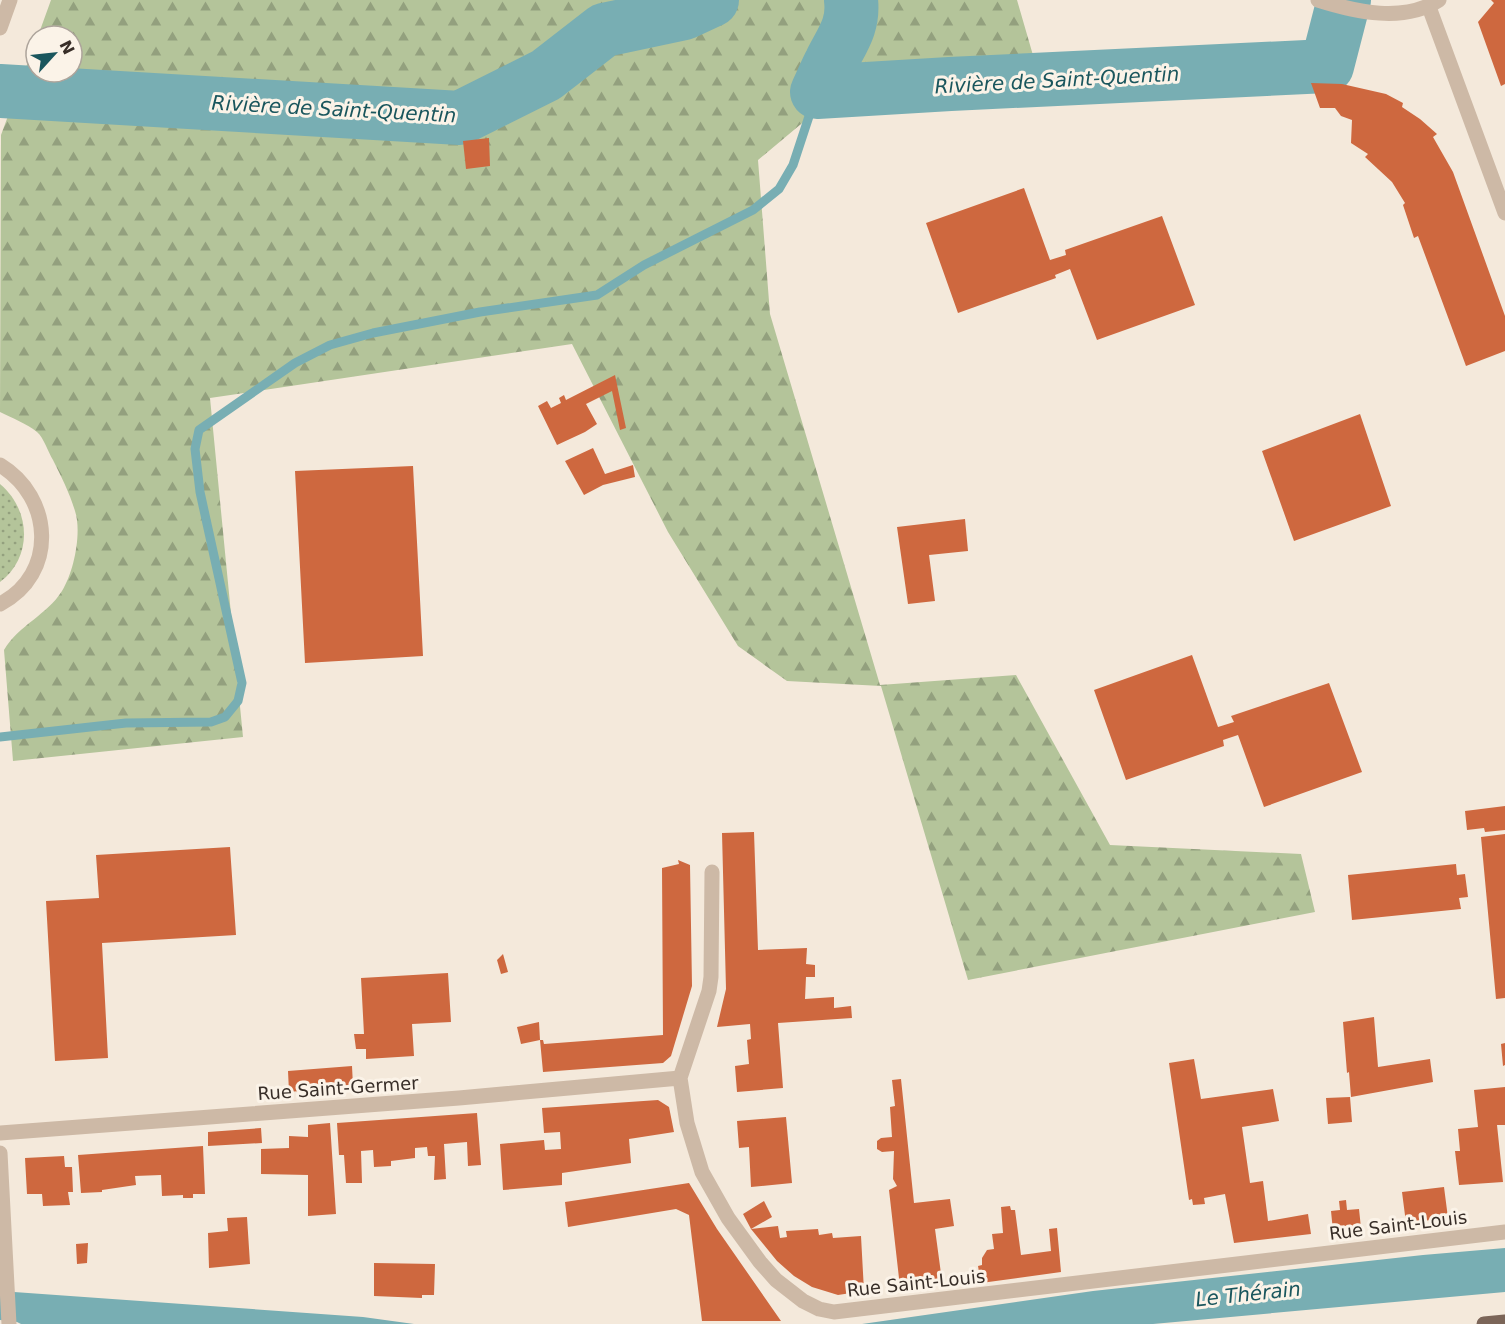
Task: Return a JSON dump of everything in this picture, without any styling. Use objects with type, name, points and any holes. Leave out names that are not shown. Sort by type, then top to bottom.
[{"type":"main road","points":[[1484,1324],[1505,1322]]},
{"type":"street","points":[[0,28],[10,0]]},
{"type":"street","points":[[1321,1],[1399,14],[1417,11],[1434,3],[1505,213]]},
{"type":"street","points":[[0,465],[17,478],[30,494],[39,513],[42,533],[40,553],[32,573],[20,589],[1,605]]},
{"type":"street","name":"Rue Saint-Louis","points":[[712,873],[709,991],[680,1078],[694,1150],[702,1172],[728,1218],[760,1262],[790,1293],[835,1318],[1505,1232]]},
{"type":"street","name":"Rue Saint-Germer","points":[[0,1133],[459,1098],[680,1078]]},
{"type":"street","points":[[0,1153],[9,1324]]},
{"type":"green space","points":[[51,0],[1017,0],[1039,76],[838,93],[758,160],[770,314],[880,685],[1016,675],[1110,845],[1301,854],[1315,912],[968,980],[881,686],[787,681],[738,646],[668,532],[572,344],[210,398],[243,737],[13,761],[4,650],[10,641],[49,607],[62,591],[76,552],[78,530],[73,505],[42,438],[29,426],[0,412],[1,135],[24,73],[24,84],[84,84],[84,24],[42,24]]},
{"type":"green space","points":[[0,484],[18,507],[24,533],[23,547],[18,560],[11,572],[0,582]]},
{"type":"water","name":"Le Thérain","points":[[1505,1248],[1505,1292],[1153,1324],[862,1324],[1093,1291]]},
{"type":"water","points":[[0,1291],[363,1317],[414,1324],[21,1324],[0,1320]]},
{"type":"building","points":[[1491,0],[1505,0],[1505,84],[1501,86],[1478,22],[1494,3]]},
{"type":"building","points":[[1311,83],[1342,84],[1386,94],[1403,103],[1402,107],[1437,134],[1433,137],[1453,172],[1505,316],[1505,351],[1466,366],[1418,236],[1414,238],[1403,205],[1405,203],[1392,182],[1365,157],[1368,154],[1351,143],[1352,120],[1341,116],[1335,108],[1320,108]]},
{"type":"building","points":[[489,138],[490,166],[466,169],[463,141]]},
{"type":"building","points":[[1024,188],[1050,260],[1066,255],[1065,250],[1162,216],[1195,305],[1097,340],[1070,269],[1055,275],[1056,278],[958,313],[926,223]]},
{"type":"building","points":[[615,375],[626,428],[620,430],[612,391],[586,404],[597,424],[557,445],[538,406],[547,401],[551,408],[561,403],[559,398],[564,395],[566,400]]},
{"type":"building","points":[[1360,414],[1391,506],[1294,541],[1262,451]]},
{"type":"building","points":[[593,448],[605,474],[633,465],[635,477],[603,485],[584,495],[565,461]]},
{"type":"building","points":[[413,466],[423,656],[305,663],[295,471]]},
{"type":"building","points":[[965,519],[968,551],[929,555],[935,601],[908,604],[897,527]]},
{"type":"building","points":[[1192,655],[1218,727],[1234,722],[1231,716],[1329,683],[1362,772],[1264,807],[1238,735],[1223,740],[1224,746],[1126,780],[1094,690]]},
{"type":"building","points":[[1505,806],[1505,830],[1485,832],[1484,828],[1467,830],[1465,811]]},
{"type":"building","points":[[754,832],[758,950],[807,948],[806,964],[815,965],[815,977],[806,977],[805,999],[834,997],[834,1008],[851,1006],[852,1018],[778,1023],[783,1088],[737,1092],[735,1066],[749,1064],[747,1040],[751,1039],[750,1024],[717,1027],[726,989],[722,833]]},
{"type":"building","points":[[1505,834],[1505,998],[1496,999],[1481,837]]},
{"type":"building","points":[[230,847],[236,935],[102,943],[108,1058],[55,1061],[46,901],[99,898],[96,855]]},
{"type":"building","points":[[678,860],[690,865],[692,986],[671,1056],[663,1063],[543,1072],[540,1040],[543,1040],[544,1044],[663,1035],[662,868],[679,864]]},
{"type":"building","points":[[1456,864],[1457,875],[1465,874],[1468,897],[1459,898],[1461,909],[1352,920],[1348,875]]},
{"type":"building","points":[[503,954],[508,972],[501,974],[497,960]]},
{"type":"building","points":[[448,973],[451,1022],[412,1024],[414,1056],[366,1059],[366,1049],[356,1049],[354,1034],[364,1034],[361,978]]},
{"type":"building","points":[[1374,1017],[1378,1067],[1430,1059],[1433,1082],[1351,1097],[1343,1022]]},
{"type":"building","points":[[539,1022],[540,1040],[521,1044],[517,1027]]},
{"type":"building","points":[[1505,1043],[1505,1065],[1503,1066],[1501,1044]]},
{"type":"building","points":[[1194,1059],[1201,1099],[1273,1089],[1279,1121],[1242,1127],[1250,1183],[1263,1181],[1268,1221],[1308,1214],[1311,1234],[1234,1243],[1225,1194],[1204,1198],[1205,1204],[1193,1205],[1192,1199],[1189,1200],[1169,1063]]},
{"type":"building","points":[[352,1066],[353,1086],[289,1092],[288,1071]]},
{"type":"building","points":[[901,1079],[914,1203],[950,1199],[954,1226],[935,1229],[942,1281],[900,1287],[889,1190],[897,1186],[893,1179],[894,1151],[882,1152],[877,1149],[877,1141],[881,1138],[892,1137],[890,1107],[895,1106],[892,1080]]},
{"type":"building","points":[[1505,1087],[1505,1125],[1497,1125],[1503,1182],[1459,1185],[1455,1151],[1460,1151],[1458,1129],[1478,1127],[1474,1090]]},
{"type":"building","points":[[1350,1097],[1352,1122],[1328,1124],[1326,1098]]},
{"type":"building","points":[[658,1100],[669,1107],[674,1132],[629,1139],[631,1163],[562,1173],[562,1185],[503,1190],[500,1144],[544,1140],[545,1150],[561,1149],[560,1132],[544,1133],[542,1108]]},
{"type":"building","points":[[477,1113],[481,1165],[468,1166],[467,1142],[444,1144],[446,1179],[434,1180],[435,1156],[428,1156],[427,1147],[415,1148],[415,1158],[391,1161],[391,1166],[374,1167],[373,1150],[361,1151],[362,1183],[346,1183],[344,1155],[339,1155],[337,1123]]},
{"type":"building","points":[[786,1117],[792,1183],[751,1187],[749,1147],[739,1148],[737,1121]]},
{"type":"building","points":[[330,1123],[336,1214],[308,1216],[308,1175],[261,1174],[261,1149],[289,1148],[289,1136],[308,1137],[308,1125]]},
{"type":"building","points":[[261,1128],[262,1143],[208,1146],[208,1132]]},
{"type":"building","points":[[203,1146],[205,1194],[193,1194],[193,1198],[183,1198],[183,1195],[162,1196],[161,1175],[135,1176],[136,1185],[102,1190],[102,1192],[81,1193],[78,1155]]},
{"type":"building","points":[[64,1156],[65,1167],[72,1167],[73,1192],[68,1192],[70,1205],[43,1206],[42,1194],[27,1194],[25,1158]]},
{"type":"building","points":[[689,1183],[717,1229],[781,1321],[702,1321],[689,1215],[676,1209],[568,1227],[565,1202]]},
{"type":"building","points":[[1444,1187],[1448,1218],[1406,1223],[1402,1192]]},
{"type":"building","points":[[1346,1200],[1347,1210],[1359,1209],[1361,1228],[1333,1231],[1331,1211],[1340,1210],[1339,1201]]},
{"type":"building","points":[[764,1201],[772,1217],[751,1229],[743,1214]]},
{"type":"building","points":[[1010,1206],[1011,1210],[1015,1210],[1021,1255],[1051,1251],[1049,1229],[1057,1228],[1061,1272],[981,1283],[978,1266],[982,1265],[982,1258],[987,1250],[994,1249],[992,1234],[1003,1233],[1001,1207]]},
{"type":"building","points":[[247,1217],[250,1264],[209,1268],[208,1233],[228,1231],[227,1218]]},
{"type":"building","points":[[778,1226],[780,1238],[787,1237],[786,1231],[818,1229],[819,1235],[832,1233],[833,1238],[861,1236],[864,1291],[838,1295],[812,1287],[794,1276],[777,1261],[751,1229]]},
{"type":"building","points":[[88,1243],[87,1263],[77,1264],[76,1244]]},
{"type":"building","points":[[374,1263],[435,1264],[434,1295],[422,1295],[422,1298],[374,1296]]},
{"type":"waterway","points":[[604,30],[623,0]]},
{"type":"waterway","name":"Rivière de Saint-Quentin","points":[[0,91],[460,118],[546,75],[604,30],[684,13],[712,0]]},
{"type":"waterway","name":"Rivière de Saint-Quentin","points":[[851,0],[849,25],[817,92],[1327,66],[1344,0]]},
{"type":"waterway","points":[[0,737],[126,723],[211,722],[225,717],[238,701],[242,683],[200,492],[195,449],[199,430],[295,363],[330,345],[373,333],[480,312],[597,295],[644,265],[753,210],[779,189],[793,165],[817,92]]}]
